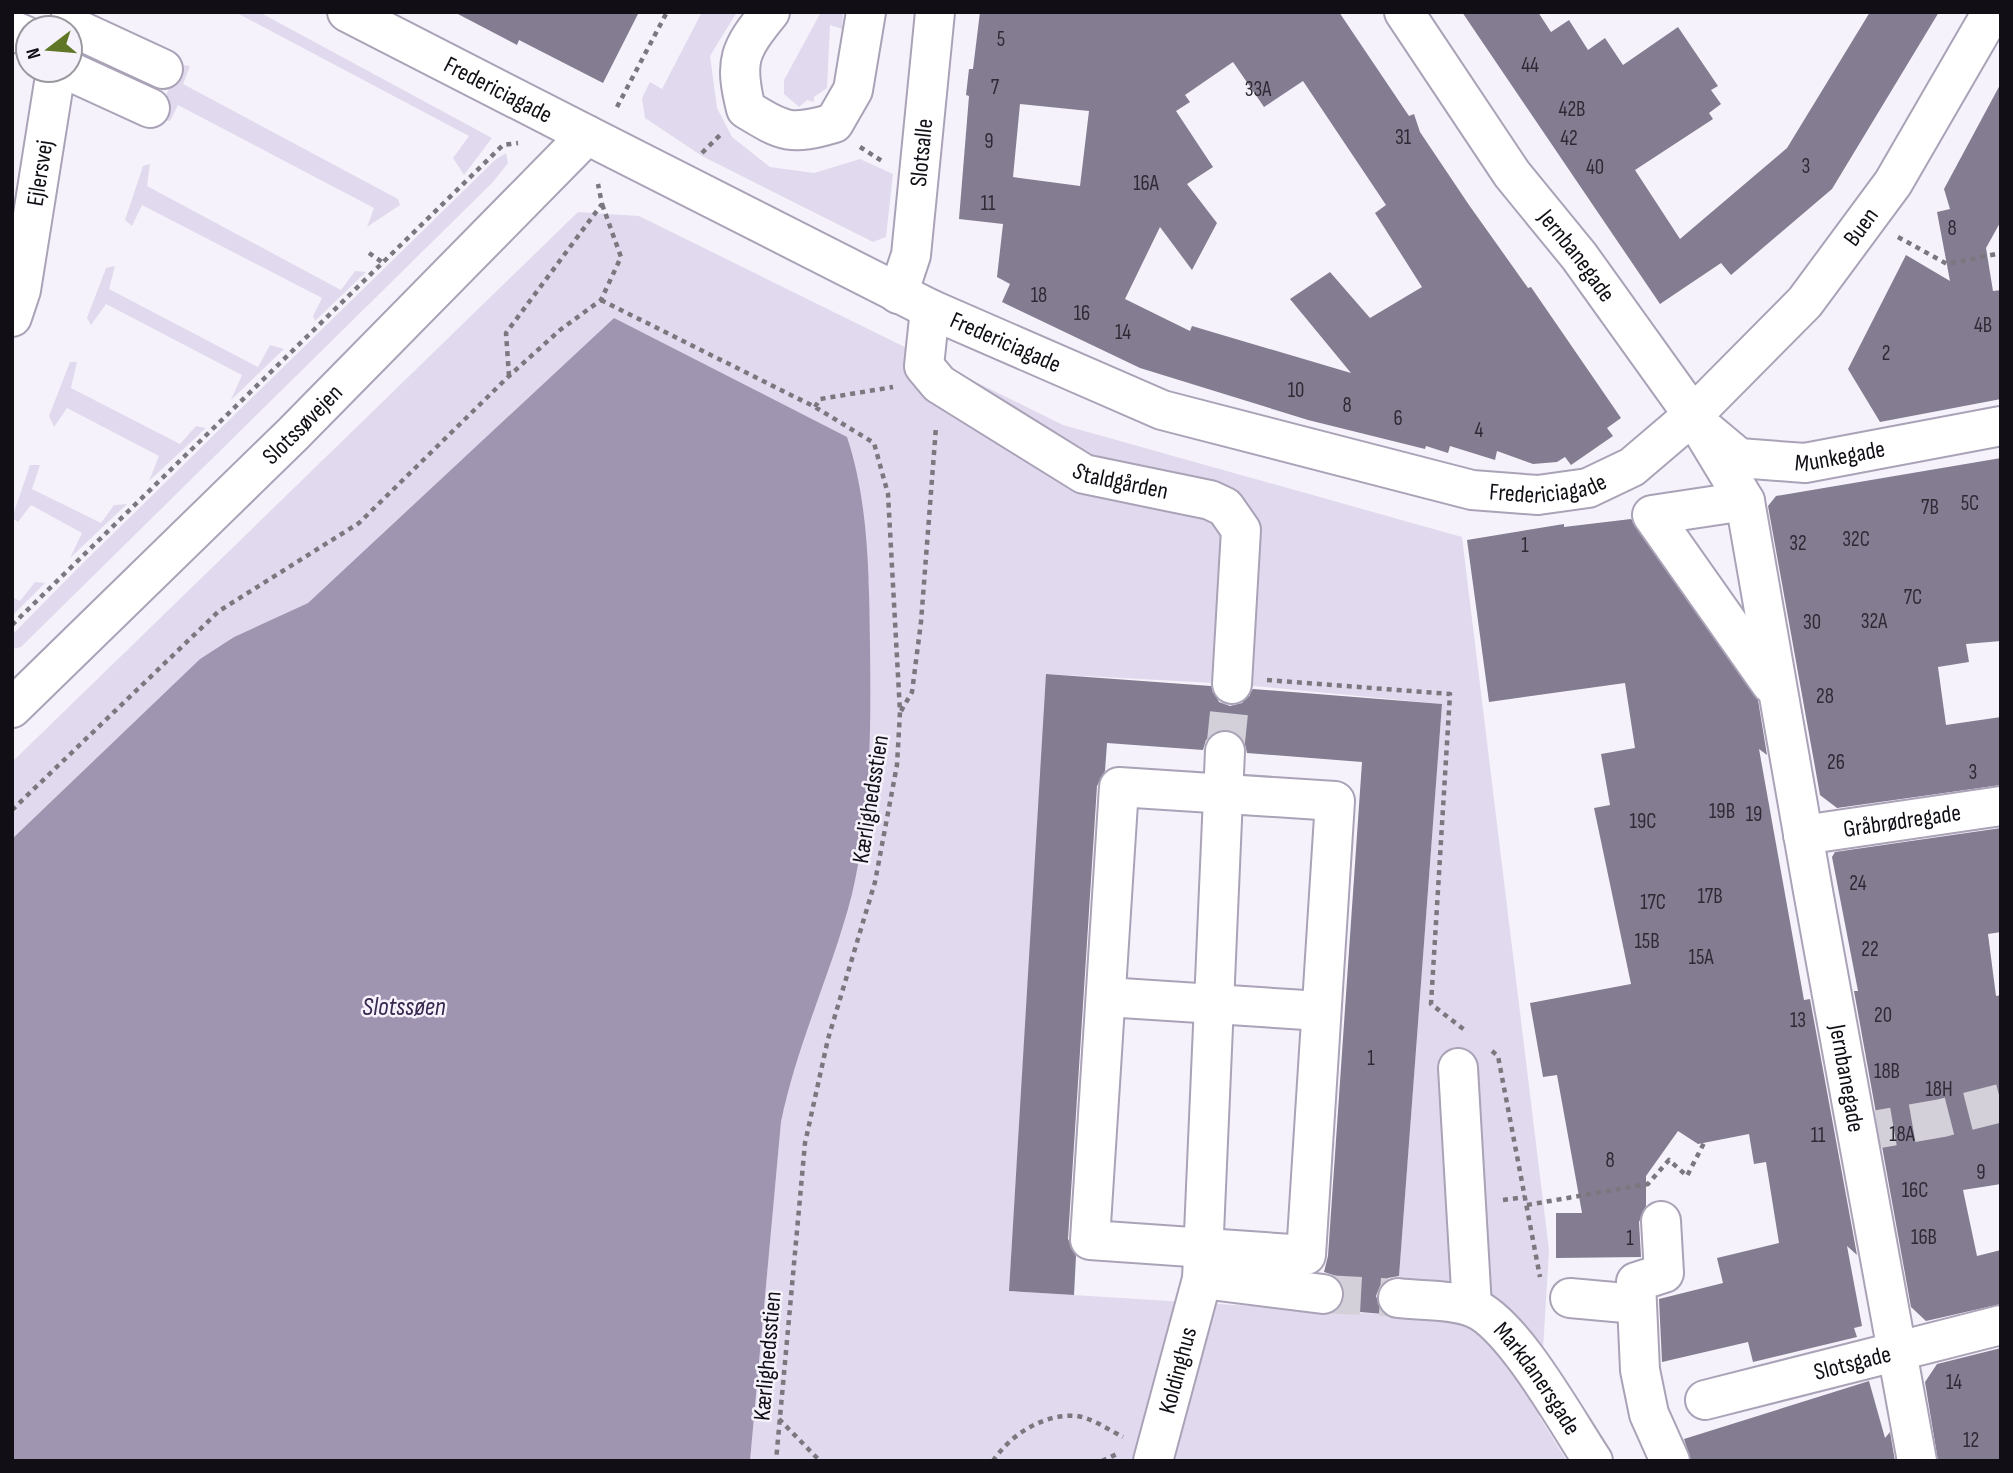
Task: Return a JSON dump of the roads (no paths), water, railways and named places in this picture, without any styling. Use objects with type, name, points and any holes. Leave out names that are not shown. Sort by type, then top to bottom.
[{"type":"street","name":"Fredericiagade","points":[[347,12],[914,302],[1162,410],[1472,490],[1538,495],[1588,488],[1632,467],[1693,415]]},
{"type":"street","points":[[770,12],[747,41],[738,76],[746,109],[781,130],[806,131],[834,123],[853,90],[866,12]]},
{"type":"street","name":"Slotsalle","points":[[914,302],[911,255],[935,12]]},
{"type":"street","name":"Jernbanegade","points":[[1404,12],[1511,174],[1578,256],[1693,415],[1745,501],[1802,835],[1917,1461]]},
{"type":"street","name":"Buen","points":[[1693,415],[1805,302],[1867,219],[1893,183],[1992,12]]},
{"type":"street","points":[[84,30],[163,69]]},
{"type":"street","points":[[84,78],[150,108]]},
{"type":"street","name":"Ejlersvej","points":[[12,317],[21,290],[54,84]]},
{"type":"street","name":"Slotssøvejen","points":[[17,694],[293,434],[587,135]]},
{"type":"street","name":"Staldgården","points":[[914,302],[923,366],[937,382],[1084,474],[1210,500],[1225,507],[1241,530],[1232,680]]},
{"type":"street","name":"Munkegade","points":[[1693,415],[1715,441],[1739,458],[1805,463],[2001,426]]},
{"type":"street","name":"Jernbanegade","points":[[1745,501],[1652,515],[1778,694]]},
{"type":"street","name":"Koldinghus","points":[[1141,1451],[1203,1263],[1225,751]]},
{"type":"street","points":[[1203,1263],[1306,1255],[1335,801],[1119,787],[1090,1241],[1203,1263],[1322,1294]]},
{"type":"street","name":"Gråbrødregade","points":[[1802,835],[2001,806]]},
{"type":"street","points":[[1106,997],[1321,1011]]},
{"type":"street","points":[[1398,1298],[1472,1307],[1471,1049]]},
{"type":"street","points":[[1661,1221],[1664,1273],[1636,1282],[1636,1304],[1640,1370],[1649,1414],[1670,1461]]},
{"type":"street","points":[[1556,1290],[1636,1304]]},
{"type":"street","name":"Markdanersgade","points":[[1472,1307],[1491,1318],[1516,1345],[1593,1461]]},
{"type":"street","name":"Slotsgade","points":[[1705,1400],[2001,1325]]},
{"type":"water","name":"Slotssøen","points":[[614,318],[847,437],[864,514],[869,594],[870,709],[863,833],[844,923],[796,1064],[781,1122],[750,1461],[12,1461],[12,839],[200,659],[234,637],[308,603]]},
{"type":"tunnel","points":[[1225,751],[1232,684]]},
{"type":"tunnel","points":[[1856,1133],[1942,1118],[2001,1103]]},
{"type":"tunnel","points":[[1323,1294],[1398,1298]]}]
